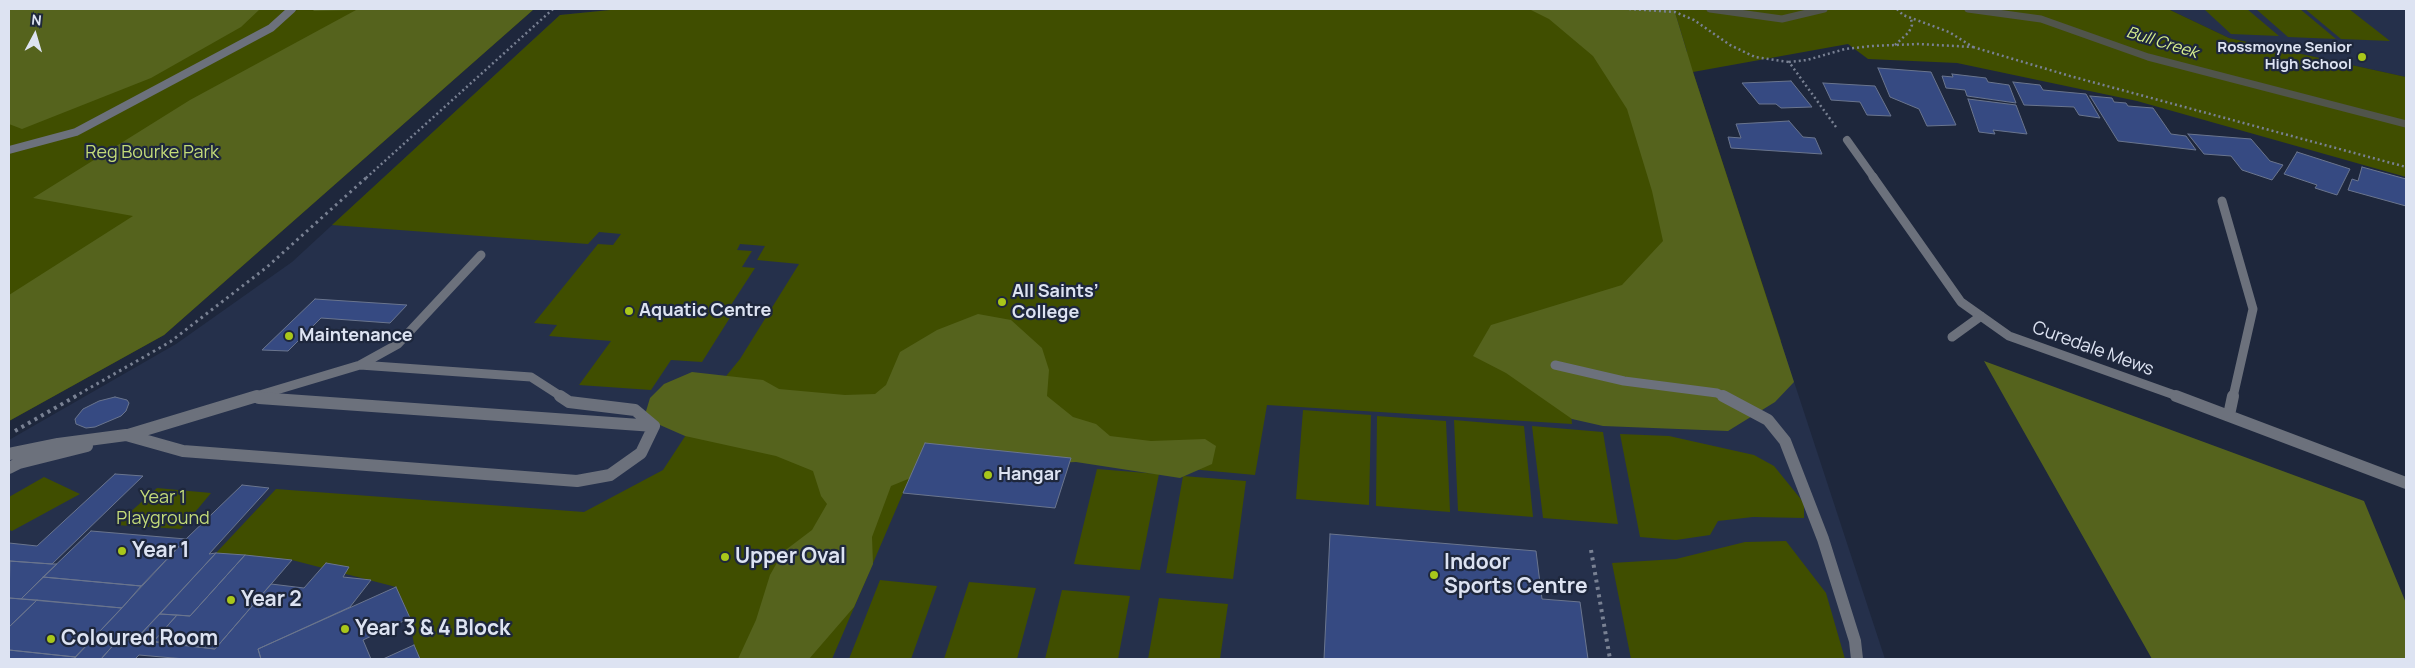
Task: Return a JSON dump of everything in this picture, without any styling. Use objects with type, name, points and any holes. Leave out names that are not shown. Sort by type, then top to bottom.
[{"type":"street","points":[[9,150],[76,132],[271,28],[292,9]]},
{"type":"street","name":"Curedale Mews","points":[[1847,140],[1961,302],[2009,336],[2229,415],[2406,483]]},
{"type":"street","points":[[2222,201],[2253,309],[2229,415]]},
{"type":"street","points":[[9,468],[360,365],[398,344],[481,254]]},
{"type":"street","points":[[1952,337],[1981,316]]},
{"type":"street","points":[[360,365],[531,377],[569,402],[636,410],[654,426]]},
{"type":"street","points":[[1555,365],[1624,381],[1717,393],[1768,420],[1784,441],[1823,539],[1855,641],[1856,659]]},
{"type":"street","points":[[252,397],[654,426]]},
{"type":"street","points":[[9,454],[58,444],[126,435],[183,451],[577,481],[610,475],[641,453],[654,426]]},
{"type":"path","points":[[9,434],[170,342],[260,273],[554,9]]},
{"type":"path","points":[[1629,9],[1675,12],[1694,20],[1730,45],[1755,57],[1790,62],[1807,60],[1846,49],[1894,45],[1973,47],[2070,76],[2406,167]]},
{"type":"path","points":[[1897,9],[1903,16],[1949,32],[1973,47]]},
{"type":"path","points":[[1894,45],[1909,32],[1912,25],[1911,18]]},
{"type":"path","points":[[1790,62],[1811,94],[1847,140]]},
{"type":"path","points":[[1591,550],[1610,659]]},
{"type":"shaded area","name":"All Saints’ College","points":[[620,9],[1576,9],[1673,13],[1885,659],[9,659],[9,440],[176,344],[292,262],[560,15]]},
{"type":"shaded area","name":"Rossmoyne Senior High School","points":[[2168,9],[2406,9],[2406,77],[2229,38]]},
{"type":"green space","name":"Reg Bourke Park","points":[[9,9],[534,9],[164,335],[9,421]]},
{"type":"green space","points":[[9,9],[260,9],[241,27],[151,78],[22,129],[9,124]]},
{"type":"green space","name":"Reg Bourke Park","points":[[315,9],[534,9],[164,335],[9,421],[9,295],[133,216],[33,198],[190,100],[356,10],[313,11]]},
{"type":"green space","points":[[620,9],[1576,9],[1687,52],[1674,9],[2168,9],[2229,38],[2406,77],[2406,177],[2137,101],[1957,63],[1868,59],[1848,44],[1693,72],[1781,341],[1563,327],[1572,424],[1267,405],[1255,475],[1071,458],[903,493],[832,659],[420,659],[414,645],[410,618],[396,587],[292,560],[216,553],[276,489],[584,512],[663,470],[718,386],[740,359],[799,264],[757,260],[765,246],[740,244],[737,250],[752,251],[742,267],[755,268],[729,308],[717,307],[713,314],[731,316],[702,362],[671,360],[651,390],[579,385],[611,341],[549,336],[557,325],[534,323],[598,244],[613,245],[621,234],[599,232],[588,244],[332,225],[560,15]]},
{"type":"green space","points":[[1529,9],[1674,9],[1794,382],[1775,402],[1728,431],[1603,426],[1572,419],[1506,373],[1473,356],[1491,325],[1622,285],[1663,241],[1652,191],[1627,109],[1593,56],[1549,19]]},
{"type":"green space","points":[[2204,9],[2247,9],[2279,36],[2231,34]]},
{"type":"green space","points":[[2256,9],[2300,9],[2336,39],[2288,37]]},
{"type":"green space","points":[[2305,9],[2349,9],[2390,41],[2341,39]]},
{"type":"green space","points":[[978,314],[1011,320],[1042,348],[1049,370],[1047,396],[1073,417],[1096,424],[1110,436],[1151,441],[1205,439],[1216,446],[1212,464],[1180,478],[1076,462],[935,468],[891,486],[872,537],[873,564],[854,607],[809,659],[738,659],[756,620],[770,575],[783,552],[812,530],[827,504],[821,496],[813,471],[776,456],[685,436],[644,418],[650,398],[664,384],[692,372],[763,380],[779,389],[845,395],[875,394],[886,385],[900,352],[937,330]]},
{"type":"green space","points":[[1984,361],[2364,501],[2406,603],[2406,659],[2152,659]]},
{"type":"green space","points":[[1303,410],[1371,415],[1369,505],[1296,499]]},
{"type":"green space","points":[[1377,416],[1446,421],[1450,512],[1376,506]]},
{"type":"green space","points":[[1454,420],[1524,426],[1533,517],[1458,511]]},
{"type":"green space","points":[[1532,426],[1603,432],[1618,524],[1543,518]]},
{"type":"green space","points":[[1620,434],[1669,436],[1754,455],[1774,466],[1804,503],[1804,518],[1753,517],[1718,521],[1710,535],[1676,540],[1640,537]]},
{"type":"green space","points":[[1097,469],[1159,474],[1140,570],[1074,564]]},
{"type":"green space","points":[[1183,476],[1246,481],[1233,579],[1166,573]]},
{"type":"green space","points":[[44,477],[80,494],[12,531],[9,530],[9,497]]},
{"type":"green space","name":"Year 1 Playground","points":[[157,488],[211,493],[181,529],[116,525]]},
{"type":"green space","points":[[1786,541],[1826,593],[1845,659],[1631,659],[1612,563],[1676,559],[1745,542]]},
{"type":"green space","points":[[880,580],[937,586],[911,659],[849,659]]},
{"type":"green space","points":[[969,582],[1036,588],[1017,659],[944,659]]},
{"type":"green space","points":[[1062,590],[1130,596],[1118,659],[1045,659]]},
{"type":"green space","points":[[1159,598],[1228,604],[1220,659],[1148,659]]},
{"type":"building","points":[[1878,68],[1931,72],[1956,125],[1927,126],[1919,109],[1890,97]]},
{"type":"building","points":[[1952,74],[1986,78],[1988,82],[2009,85],[2016,103],[1967,96],[1965,90],[1946,88],[1942,76],[1953,77]]},
{"type":"building","points":[[1791,81],[1812,107],[1781,108],[1776,104],[1759,104],[1742,83]]},
{"type":"building","points":[[2013,82],[2040,85],[2043,90],[2086,94],[2100,118],[2079,115],[2074,107],[2024,105]]},
{"type":"building","points":[[1823,83],[1875,86],[1891,116],[1867,115],[1860,102],[1831,100]]},
{"type":"building","points":[[2090,96],[2112,98],[2114,102],[2126,103],[2128,106],[2153,108],[2171,134],[2186,136],[2196,150],[2118,141]]},
{"type":"building","points":[[1968,99],[2016,105],[2027,134],[1993,130],[1995,134],[1979,132]]},
{"type":"building","points":[[1789,121],[1803,137],[1815,138],[1822,154],[1731,148],[1728,137],[1741,138],[1736,124]]},
{"type":"building","points":[[2188,134],[2251,139],[2270,161],[2283,165],[2272,180],[2242,170],[2231,156],[2204,154]]},
{"type":"building","points":[[2297,152],[2350,169],[2337,195],[2315,188],[2317,185],[2284,174]]},
{"type":"building","points":[[2362,167],[2406,179],[2406,206],[2348,190],[2352,179],[2358,181]]},
{"type":"building","name":"Maintenance","points":[[315,299],[407,305],[390,323],[321,318],[288,351],[262,350]]},
{"type":"building","points":[[115,397],[127,400],[129,403],[126,411],[121,416],[95,427],[86,428],[76,424],[75,419],[83,409],[99,401]]},
{"type":"building","name":"Hangar","points":[[925,443],[1071,458],[1055,508],[903,493]]},
{"type":"building","points":[[115,474],[143,476],[52,564],[9,561],[9,543],[37,546]]},
{"type":"building","points":[[242,485],[269,488],[209,554],[216,553],[136,639],[117,641],[101,659],[74,659],[186,539]]},
{"type":"building","name":"Year 1","points":[[91,531],[186,539],[141,586],[43,577]]},
{"type":"building","name":"Indoor Sports Centre","points":[[1330,534],[1536,551],[1542,599],[1580,602],[1588,659],[1324,659]]},
{"type":"building","points":[[216,553],[245,555],[190,616],[160,614]]},
{"type":"building","name":"Year 2","points":[[245,555],[292,560],[215,649],[153,642],[177,615],[190,616]]},
{"type":"building","points":[[10,561],[57,564],[21,599],[9,598]]},
{"type":"building","points":[[326,563],[349,567],[343,577],[371,580],[350,607],[258,649],[261,659],[185,659],[139,655],[135,659],[101,659],[117,641],[136,639],[215,649],[271,584],[304,588]]},
{"type":"building","points":[[43,577],[141,586],[122,608],[21,599]]},
{"type":"building","name":"Year 3 & 4 Block","points":[[396,587],[410,618],[363,640],[371,659],[261,659],[258,649]]},
{"type":"building","points":[[9,598],[37,600],[9,627]]},
{"type":"building","name":"Coloured Room","points":[[37,600],[122,608],[75,657],[9,650],[9,627]]},
{"type":"building","points":[[160,614],[177,615],[153,642],[136,639]]},
{"type":"building","name":"Year 3 & 4 Block","points":[[414,645],[420,659],[383,659]]},
{"type":"building","points":[[9,650],[75,657],[74,659],[9,659]]},
{"type":"waterway","name":"Bull Creek","points":[[1710,9],[1782,19],[1824,9]]},
{"type":"waterway","name":"Bull Creek","points":[[1968,9],[2041,19],[2148,57],[2406,124]]},
{"type":"place","name":"Rossmoyne Senior High School","points":[[2362,57]]},
{"type":"place","name":"All Saints’ College","points":[[1002,302]]},
{"type":"place","name":"Aquatic Centre","points":[[629,311]]},
{"type":"place","name":"Maintenance","points":[[289,336]]},
{"type":"place","name":"Hangar","points":[[988,475]]},
{"type":"place","name":"Year 1","points":[[122,551]]},
{"type":"place","name":"Upper Oval","points":[[725,557]]},
{"type":"place","name":"Indoor Sports Centre","points":[[1434,575]]},
{"type":"place","name":"Year 2","points":[[231,600]]},
{"type":"place","name":"Year 3 & 4 Block","points":[[345,629]]},
{"type":"place","name":"Coloured Room","points":[[51,639]]}]
